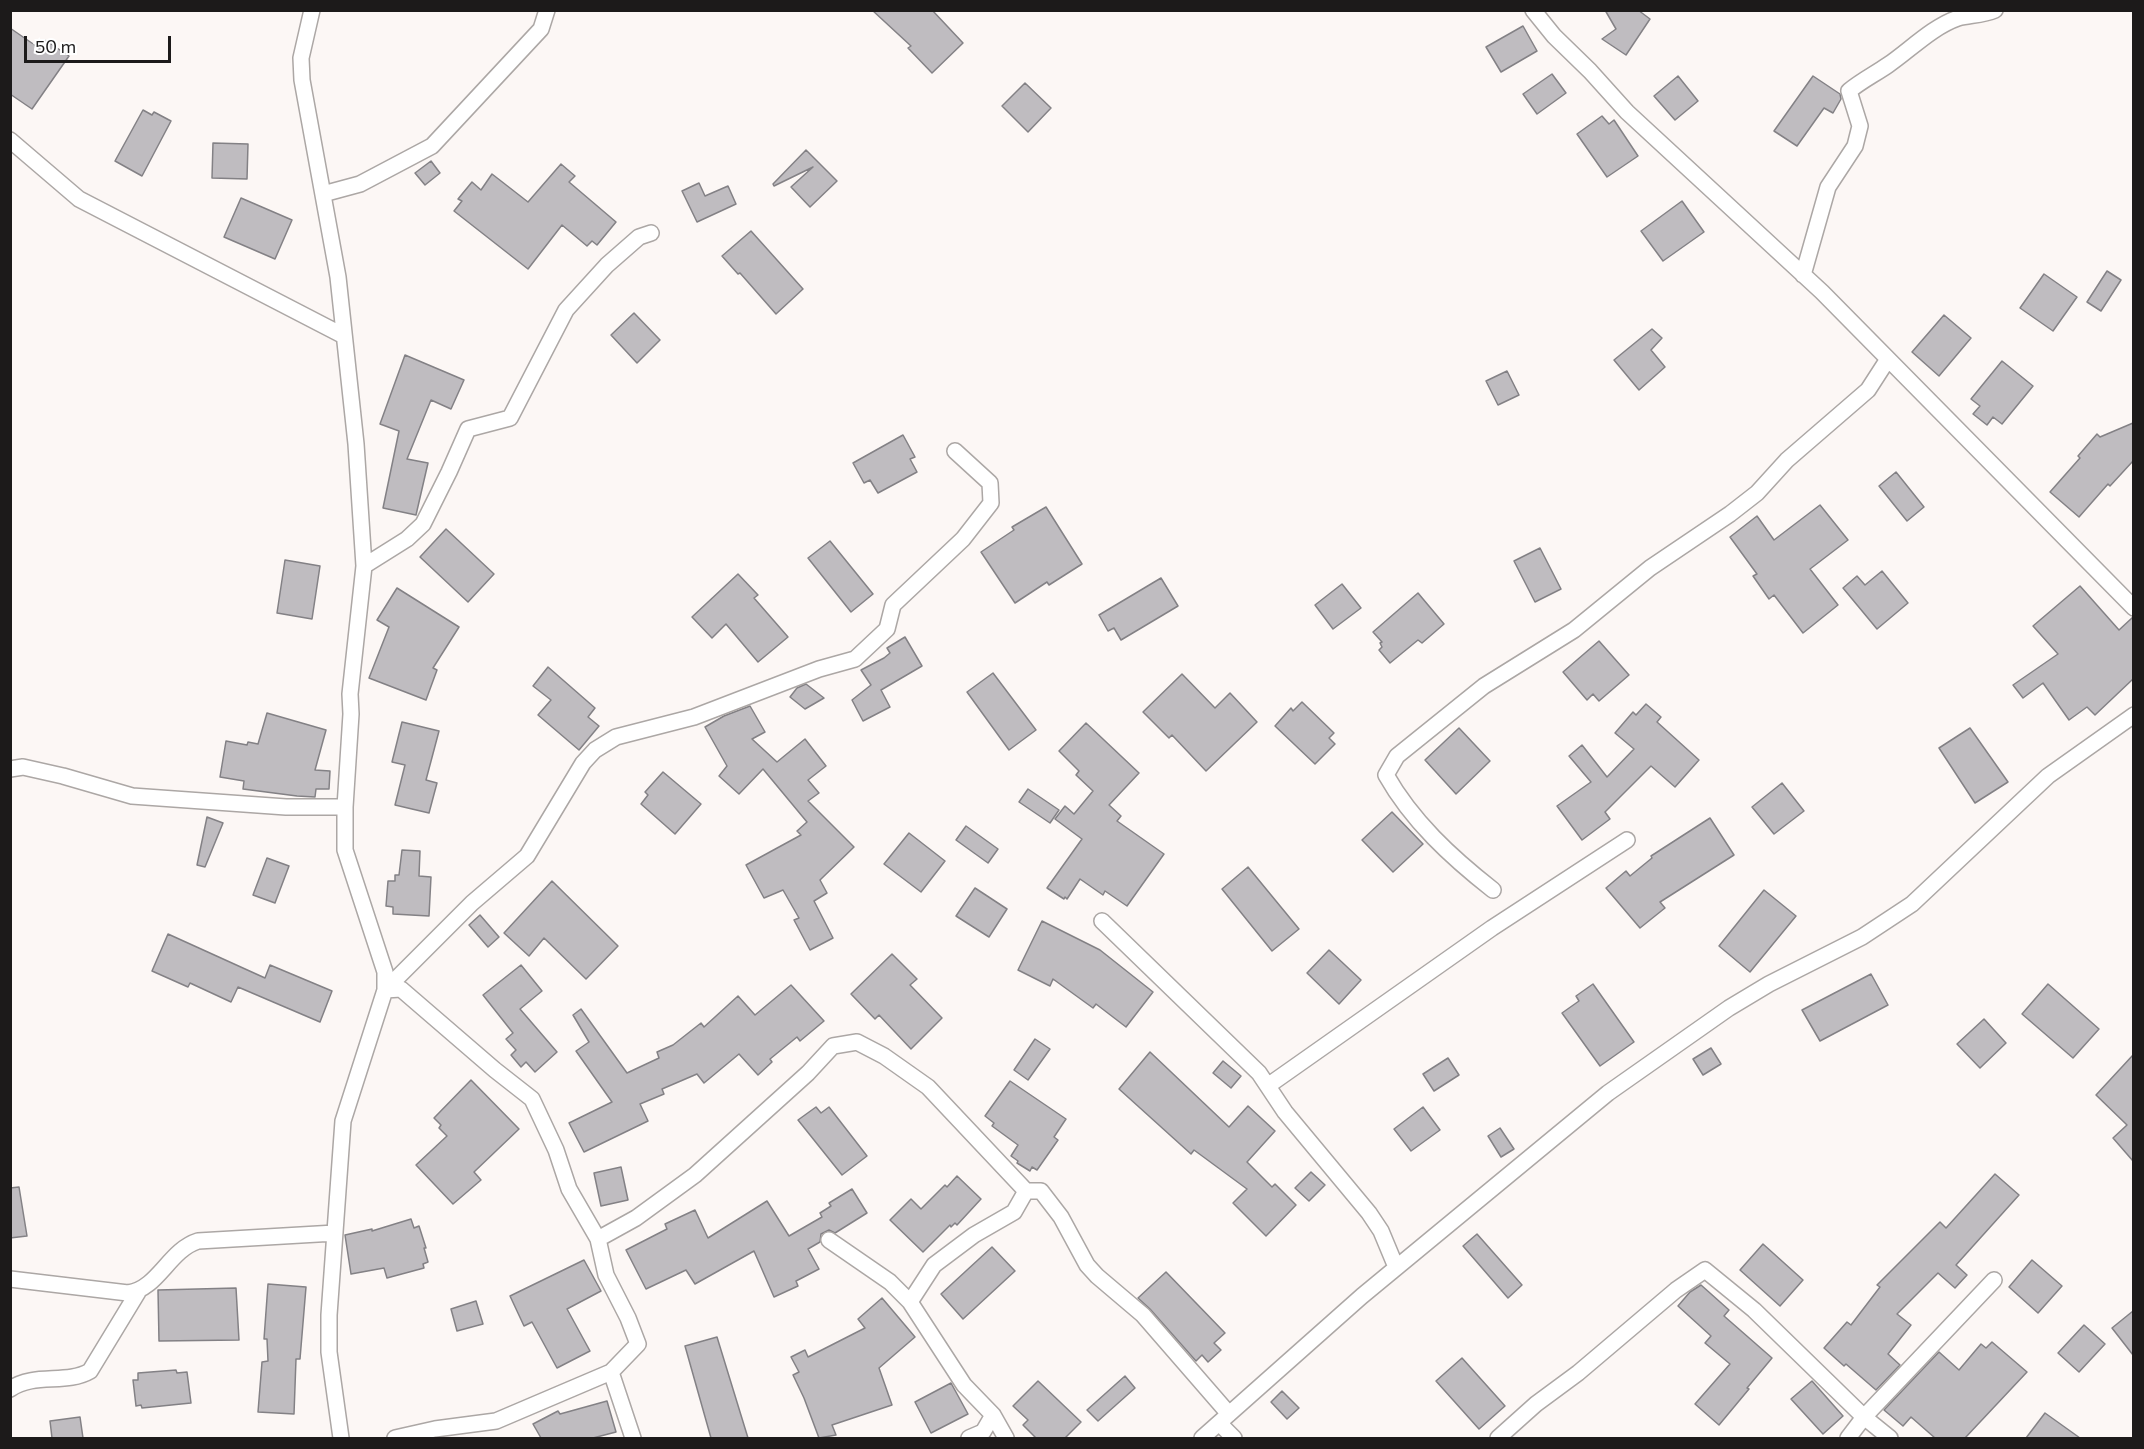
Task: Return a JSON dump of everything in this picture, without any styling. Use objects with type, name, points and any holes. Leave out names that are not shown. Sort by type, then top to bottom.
[{"type":"street","points":[[312,10],[301,58],[302,80],[338,277],[356,444],[364,566],[350,694],[345,850],[385,972],[385,990],[343,1121],[329,1315],[329,1352],[341,1438]]},
{"type":"street","points":[[323,194],[360,184],[432,146],[541,29],[547,10]]},
{"type":"street","points":[[1533,10],[1554,36],[1627,112],[1803,275],[2133,608]]},
{"type":"street","points":[[1803,275],[1828,187],[1855,146],[1860,126],[1849,91],[1935,31],[1958,18],[1983,15],[1995,10]]},
{"type":"street","points":[[10,140],[79,199],[344,336]]},
{"type":"street","points":[[364,566],[423,525],[468,429],[510,418],[566,310],[607,265],[639,237],[651,233]]},
{"type":"street","points":[[1493,890],[1456,861],[1398,796],[1386,775],[1397,756],[1484,686],[1574,630],[1650,568],[1757,494],[1787,460],[1868,390],[1888,359]]},
{"type":"street","points":[[385,990],[472,903],[526,856],[583,764],[595,750],[616,737],[694,717],[819,669],[855,659],[888,629],[893,605],[963,539],[991,503],[990,483],[956,451]]},
{"type":"street","points":[[1203,1438],[1396,1267],[1608,1093],[1749,996],[1862,937],[1912,904],[2048,776],[2133,715]]},
{"type":"street","points":[[10,769],[23,768],[63,776],[132,796],[286,807],[345,807]]},
{"type":"street","points":[[1269,1085],[1492,928],[1627,840]]},
{"type":"street","points":[[1102,921],[1260,1073],[1285,1112],[1369,1212],[1381,1231],[1396,1267]]},
{"type":"street","points":[[385,990],[401,989],[532,1099],[556,1150],[568,1189],[598,1239],[606,1275],[628,1318],[638,1344],[611,1372],[496,1421],[435,1429],[395,1438]]},
{"type":"street","points":[[598,1239],[636,1218],[695,1175],[808,1073],[833,1046],[857,1042],[884,1056],[928,1087],[1026,1191],[1041,1191],[1061,1217],[1087,1265],[1096,1276],[1143,1315],[1224,1418],[1234,1438]]},
{"type":"street","points":[[910,1302],[934,1265],[974,1235],[1014,1212],[1026,1191]]},
{"type":"street","points":[[10,1389],[25,1380],[82,1376],[90,1371],[138,1292],[188,1244],[198,1241],[335,1233]]},
{"type":"street","points":[[829,1240],[890,1282],[910,1302],[964,1385],[993,1415],[1006,1438]]},
{"type":"street","points":[[1498,1438],[1536,1404],[1578,1373],[1676,1290],[1705,1270],[1754,1310],[1864,1417],[1890,1438]]},
{"type":"street","points":[[10,1279],[128,1293],[138,1292]]},
{"type":"street","points":[[1848,1438],[1864,1417],[1994,1280]]},
{"type":"street","points":[[611,1372],[633,1438]]},
{"type":"street","points":[[969,1438],[983,1432],[993,1415]]},
{"type":"building","points":[[872,10],[932,10],[963,43],[932,73],[908,48],[911,46]]},
{"type":"building","points":[[1605,10],[1638,10],[1650,19],[1626,55],[1602,39],[1616,29]]},
{"type":"building","points":[[1523,26],[1537,51],[1501,72],[1486,47]]},
{"type":"building","points":[[10,28],[39,48],[45,40],[69,56],[32,109],[10,94]]},
{"type":"building","points":[[1552,74],[1566,93],[1537,114],[1523,94]]},
{"type":"building","points":[[1678,76],[1698,101],[1675,120],[1654,96]]},
{"type":"building","points":[[1813,76],[1840,94],[1841,99],[1833,113],[1824,108],[1797,146],[1774,131]]},
{"type":"building","points":[[1025,83],[1051,108],[1028,132],[1002,106]]},
{"type":"building","points":[[143,110],[152,115],[154,112],[171,121],[142,176],[115,161]]},
{"type":"building","points":[[1602,116],[1609,124],[1614,120],[1638,156],[1607,177],[1577,134]]},
{"type":"building","points":[[213,143],[248,144],[247,179],[212,178]]},
{"type":"building","points":[[806,150],[837,181],[810,207],[791,187],[813,167],[774,186],[773,184]]},
{"type":"building","points":[[431,161],[440,173],[425,185],[415,173]]},
{"type":"building","points":[[561,164],[575,176],[569,182],[616,222],[597,245],[592,241],[587,246],[562,225],[528,269],[454,211],[462,201],[458,199],[472,182],[481,190],[492,174],[528,202]]},
{"type":"building","points":[[699,183],[705,196],[728,186],[736,204],[697,222],[682,191]]},
{"type":"building","points":[[241,198],[292,220],[275,259],[224,237]]},
{"type":"building","points":[[1682,201],[1704,232],[1663,261],[1641,231]]},
{"type":"building","points":[[751,231],[803,289],[776,314],[722,256]]},
{"type":"building","points":[[2107,271],[2121,280],[2101,311],[2087,302]]},
{"type":"building","points":[[2044,274],[2077,297],[2053,331],[2020,308]]},
{"type":"building","points":[[634,313],[660,340],[637,363],[611,335]]},
{"type":"building","points":[[1944,315],[1971,338],[1939,376],[1912,352]]},
{"type":"building","points":[[1652,329],[1662,338],[1651,350],[1665,367],[1639,390],[1614,360]]},
{"type":"building","points":[[405,355],[464,380],[451,409],[431,400],[407,459],[428,463],[416,515],[383,508],[399,431],[380,424]]},
{"type":"building","points":[[2002,361],[2033,386],[2002,424],[1993,417],[1987,425],[1973,414],[1980,406],[1971,399]]},
{"type":"building","points":[[1507,371],[1519,395],[1498,405],[1486,381]]},
{"type":"building","points":[[2133,423],[2133,461],[2110,486],[2108,484],[2079,517],[2050,492],[2080,458],[2078,456],[2097,434],[2100,437]]},
{"type":"building","points":[[903,435],[915,457],[910,459],[917,472],[878,493],[870,480],[864,483],[853,463]]},
{"type":"building","points":[[1896,472],[1924,507],[1907,521],[1879,486]]},
{"type":"building","points":[[1820,505],[1848,540],[1810,569],[1838,605],[1803,633],[1774,595],[1769,599],[1753,576],[1757,574],[1730,537],[1757,516],[1774,540]]},
{"type":"building","points":[[1046,507],[1082,564],[1049,585],[1047,582],[1015,603],[981,552],[1014,530],[1012,527]]},
{"type":"building","points":[[446,529],[494,574],[468,602],[420,557]]},
{"type":"building","points":[[830,541],[873,594],[851,612],[808,558]]},
{"type":"building","points":[[1540,548],[1561,589],[1535,602],[1514,561]]},
{"type":"building","points":[[285,560],[320,566],[312,619],[277,613]]},
{"type":"building","points":[[1882,571],[1908,603],[1877,629],[1843,588],[1857,576],[1865,585]]},
{"type":"building","points":[[738,574],[758,595],[754,598],[788,637],[758,662],[726,624],[712,638],[692,617]]},
{"type":"building","points":[[1161,578],[1178,606],[1121,640],[1114,628],[1108,631],[1099,615]]},
{"type":"building","points":[[1342,584],[1361,608],[1333,629],[1315,605]]},
{"type":"building","points":[[2080,586],[2119,630],[2133,617],[2133,679],[2095,715],[2087,707],[2069,720],[2043,683],[2023,698],[2013,685],[2058,654],[2033,626]]},
{"type":"building","points":[[397,588],[459,627],[433,668],[437,670],[426,700],[369,678],[389,627],[377,620]]},
{"type":"building","points":[[1418,593],[1444,624],[1422,643],[1418,640],[1390,663],[1379,650],[1382,642],[1373,632]]},
{"type":"building","points":[[905,637],[922,666],[881,690],[890,707],[863,721],[852,700],[871,685],[861,670],[884,658],[890,653],[887,648]]},
{"type":"building","points":[[1599,641],[1629,675],[1599,701],[1593,694],[1587,700],[1563,672]]},
{"type":"building","points":[[548,667],[595,708],[588,717],[599,726],[579,750],[538,715],[551,700],[533,686]]},
{"type":"building","points":[[993,673],[1036,730],[1009,750],[967,692]]},
{"type":"building","points":[[1182,674],[1215,708],[1230,693],[1257,722],[1206,771],[1172,735],[1169,738],[1143,712]]},
{"type":"building","points":[[806,684],[824,698],[805,709],[790,697],[797,688]]},
{"type":"building","points":[[1302,702],[1334,733],[1329,738],[1335,744],[1315,764],[1275,726],[1291,708],[1293,711]]},
{"type":"building","points":[[1646,704],[1661,717],[1657,722],[1699,760],[1675,787],[1651,766],[1605,812],[1610,819],[1582,840],[1557,806],[1591,782],[1569,756],[1582,745],[1607,777],[1634,749],[1615,733],[1633,712],[1636,715]]},
{"type":"building","points":[[750,706],[765,732],[752,739],[777,762],[805,739],[826,766],[808,780],[819,793],[808,801],[854,847],[820,880],[827,893],[814,901],[833,938],[810,950],[794,920],[799,918],[783,890],[764,898],[746,865],[801,835],[797,831],[807,822],[763,769],[739,794],[719,776],[727,766],[705,727],[724,716]]},
{"type":"building","points":[[267,713],[326,730],[315,770],[330,771],[329,789],[316,789],[315,797],[297,796],[243,789],[244,781],[220,777],[226,741],[247,745],[248,742],[258,744]]},
{"type":"building","points":[[402,722],[439,731],[426,780],[437,783],[429,813],[395,805],[405,765],[392,762]]},
{"type":"building","points":[[1086,723],[1139,773],[1109,805],[1121,816],[1117,821],[1164,854],[1127,906],[1105,891],[1103,895],[1080,879],[1067,899],[1047,888],[1082,839],[1055,819],[1065,806],[1074,814],[1093,791],[1076,775],[1079,771],[1059,751]]},
{"type":"building","points":[[1459,728],[1490,761],[1456,794],[1425,760]]},
{"type":"building","points":[[1970,728],[2008,782],[1975,803],[1939,748]]},
{"type":"building","points":[[663,772],[701,804],[675,834],[641,804],[648,795],[645,792]]},
{"type":"building","points":[[1782,783],[1804,811],[1774,834],[1752,807]]},
{"type":"building","points":[[1028,789],[1059,810],[1050,823],[1019,802]]},
{"type":"building","points":[[1392,812],[1423,844],[1393,872],[1362,840]]},
{"type":"building","points":[[207,817],[223,823],[205,867],[197,865]]},
{"type":"building","points":[[1710,818],[1734,855],[1660,902],[1665,908],[1640,928],[1606,888],[1626,871],[1630,876],[1652,858],[1651,856]]},
{"type":"building","points":[[966,826],[998,849],[988,863],[956,840]]},
{"type":"building","points":[[909,833],[945,861],[921,892],[884,864]]},
{"type":"building","points":[[402,850],[420,851],[419,876],[431,877],[429,916],[393,914],[393,907],[386,906],[388,881],[395,881],[395,875],[399,875]]},
{"type":"building","points":[[267,858],[289,866],[275,903],[253,895]]},
{"type":"building","points":[[1248,867],[1299,929],[1272,951],[1222,889]]},
{"type":"building","points":[[552,881],[618,946],[586,979],[544,938],[529,956],[504,933]]},
{"type":"building","points":[[975,888],[1007,909],[989,937],[956,916]]},
{"type":"building","points":[[1764,890],[1796,916],[1750,972],[1719,946]]},
{"type":"building","points":[[480,915],[499,937],[488,947],[469,925]]},
{"type":"building","points":[[1042,921],[1100,950],[1153,992],[1126,1027],[1096,1004],[1093,1008],[1053,979],[1050,986],[1018,970]]},
{"type":"building","points":[[168,934],[265,978],[270,965],[332,991],[320,1022],[238,987],[231,1002],[190,983],[188,987],[152,971]]},
{"type":"building","points":[[1329,950],[1361,980],[1339,1004],[1307,973]]},
{"type":"building","points":[[892,954],[917,979],[910,985],[942,1018],[911,1049],[879,1015],[875,1019],[851,994]]},
{"type":"building","points":[[521,965],[542,991],[520,1009],[557,1052],[535,1072],[526,1062],[521,1067],[511,1055],[516,1050],[506,1039],[513,1033],[483,995]]},
{"type":"building","points":[[1871,974],[1888,1005],[1820,1041],[1802,1010]]},
{"type":"building","points":[[1593,984],[1634,1042],[1600,1066],[1562,1013],[1579,1001],[1576,996]]},
{"type":"building","points":[[2048,984],[2099,1029],[2073,1058],[2022,1014]]},
{"type":"building","points":[[791,985],[824,1021],[800,1041],[797,1037],[770,1059],[772,1062],[758,1075],[739,1054],[704,1083],[697,1074],[662,1089],[664,1094],[640,1104],[648,1121],[584,1152],[569,1123],[612,1102],[576,1051],[589,1042],[573,1015],[581,1009],[627,1073],[659,1058],[657,1052],[673,1045],[701,1023],[704,1027],[738,996],[755,1015]]},
{"type":"building","points":[[1984,1019],[2006,1043],[1980,1068],[1957,1044]]},
{"type":"building","points":[[1035,1039],[1050,1049],[1028,1080],[1014,1070]]},
{"type":"building","points":[[1711,1048],[1721,1064],[1703,1075],[1693,1059]]},
{"type":"building","points":[[1150,1052],[1229,1127],[1248,1106],[1275,1131],[1247,1162],[1272,1187],[1275,1184],[1296,1205],[1266,1236],[1233,1203],[1247,1189],[1194,1150],[1191,1154],[1119,1089]]},
{"type":"building","points":[[2133,1055],[2133,1161],[2113,1138],[2127,1125],[2096,1095]]},
{"type":"building","points":[[1448,1058],[1459,1075],[1434,1091],[1423,1074]]},
{"type":"building","points":[[1223,1061],[1241,1076],[1231,1088],[1213,1073]]},
{"type":"building","points":[[471,1080],[519,1129],[474,1172],[481,1180],[453,1204],[416,1165],[447,1136],[439,1128],[441,1125],[434,1118]]},
{"type":"building","points":[[1010,1081],[1066,1119],[1054,1137],[1058,1140],[1037,1170],[1032,1167],[1030,1171],[1017,1163],[1018,1161],[1011,1156],[1018,1145],[992,1126],[994,1123],[985,1116]]},
{"type":"building","points":[[816,1107],[821,1113],[829,1107],[867,1156],[842,1175],[798,1120]]},
{"type":"building","points":[[1423,1107],[1440,1130],[1411,1151],[1394,1129]]},
{"type":"building","points":[[1500,1128],[1514,1149],[1501,1157],[1488,1136]]},
{"type":"building","points":[[621,1167],[628,1200],[601,1206],[594,1173]]},
{"type":"building","points":[[1311,1172],[1325,1185],[1309,1201],[1295,1188]]},
{"type":"building","points":[[1995,1174],[2019,1195],[1956,1265],[1967,1275],[1955,1288],[1938,1273],[1897,1314],[1911,1325],[1888,1354],[1900,1365],[1876,1390],[1824,1348],[1847,1322],[1851,1325],[1880,1287],[1877,1285],[1940,1222],[1946,1228]]},
{"type":"building","points":[[957,1176],[981,1199],[957,1225],[955,1223],[951,1227],[950,1225],[923,1252],[890,1220],[911,1199],[921,1209]]},
{"type":"building","points":[[19,1187],[27,1236],[10,1238],[10,1188]]},
{"type":"building","points":[[852,1189],[867,1213],[835,1233],[829,1230],[821,1234],[820,1242],[808,1249],[819,1269],[796,1281],[798,1286],[774,1297],[754,1251],[695,1284],[686,1270],[646,1289],[626,1250],[667,1229],[665,1224],[695,1210],[708,1238],[767,1201],[789,1236],[822,1217],[820,1213],[831,1206],[829,1203]]},
{"type":"building","points":[[411,1219],[414,1228],[419,1226],[426,1248],[424,1248],[428,1262],[423,1264],[424,1268],[387,1278],[384,1268],[351,1274],[345,1235],[372,1229],[372,1231]]},
{"type":"building","points":[[1477,1234],[1522,1285],[1508,1298],[1463,1246]]},
{"type":"building","points":[[1763,1244],[1803,1280],[1780,1306],[1740,1270]]},
{"type":"building","points":[[992,1247],[1015,1271],[963,1319],[941,1294]]},
{"type":"building","points":[[584,1260],[601,1291],[567,1309],[590,1351],[557,1368],[532,1322],[524,1326],[510,1296]]},
{"type":"building","points":[[2032,1260],[2062,1286],[2038,1313],[2009,1287]]},
{"type":"building","points":[[1166,1272],[1225,1333],[1214,1343],[1221,1350],[1208,1362],[1202,1355],[1196,1361],[1138,1298]]},
{"type":"building","points":[[268,1284],[306,1287],[300,1359],[296,1359],[294,1414],[258,1412],[262,1362],[268,1361],[267,1339],[264,1339]]},
{"type":"building","points":[[1701,1285],[1729,1310],[1724,1316],[1772,1358],[1719,1425],[1695,1404],[1730,1364],[1705,1343],[1711,1336],[1678,1306],[1690,1292]]},
{"type":"building","points":[[236,1288],[239,1340],[159,1341],[158,1290]]},
{"type":"building","points":[[882,1298],[915,1337],[879,1368],[892,1405],[832,1425],[836,1435],[819,1438],[793,1375],[799,1372],[791,1357],[805,1350],[808,1357],[865,1328],[858,1319]]},
{"type":"building","points":[[476,1301],[483,1324],[457,1331],[451,1309]]},
{"type":"building","points":[[2133,1311],[2133,1355],[2112,1328]]},
{"type":"building","points":[[2084,1325],[2105,1344],[2079,1372],[2058,1353]]},
{"type":"building","points":[[717,1337],[748,1438],[711,1438],[685,1346]]},
{"type":"building","points":[[1992,1342],[2027,1372],[1965,1438],[1935,1438],[1911,1417],[1903,1426],[1884,1410],[1939,1352],[1959,1370],[1981,1344],[1986,1348]]},
{"type":"building","points":[[1462,1358],[1505,1406],[1479,1429],[1436,1381]]},
{"type":"building","points":[[176,1370],[177,1373],[187,1372],[191,1403],[142,1408],[141,1405],[136,1406],[133,1380],[138,1380],[138,1373]]},
{"type":"building","points":[[1125,1376],[1135,1388],[1098,1421],[1087,1410]]},
{"type":"building","points":[[1038,1381],[1081,1422],[1065,1438],[1036,1438],[1023,1425],[1028,1420],[1013,1406]]},
{"type":"building","points":[[1812,1381],[1843,1416],[1823,1434],[1791,1399]]},
{"type":"building","points":[[951,1383],[968,1414],[931,1433],[915,1402]]},
{"type":"building","points":[[1282,1391],[1299,1408],[1287,1419],[1271,1402]]},
{"type":"building","points":[[607,1401],[616,1432],[593,1438],[541,1438],[533,1424],[558,1411],[560,1414]]},
{"type":"building","points":[[2045,1413],[2080,1438],[2026,1438]]},
{"type":"building","points":[[80,1417],[83,1438],[52,1438],[50,1421]]}]
